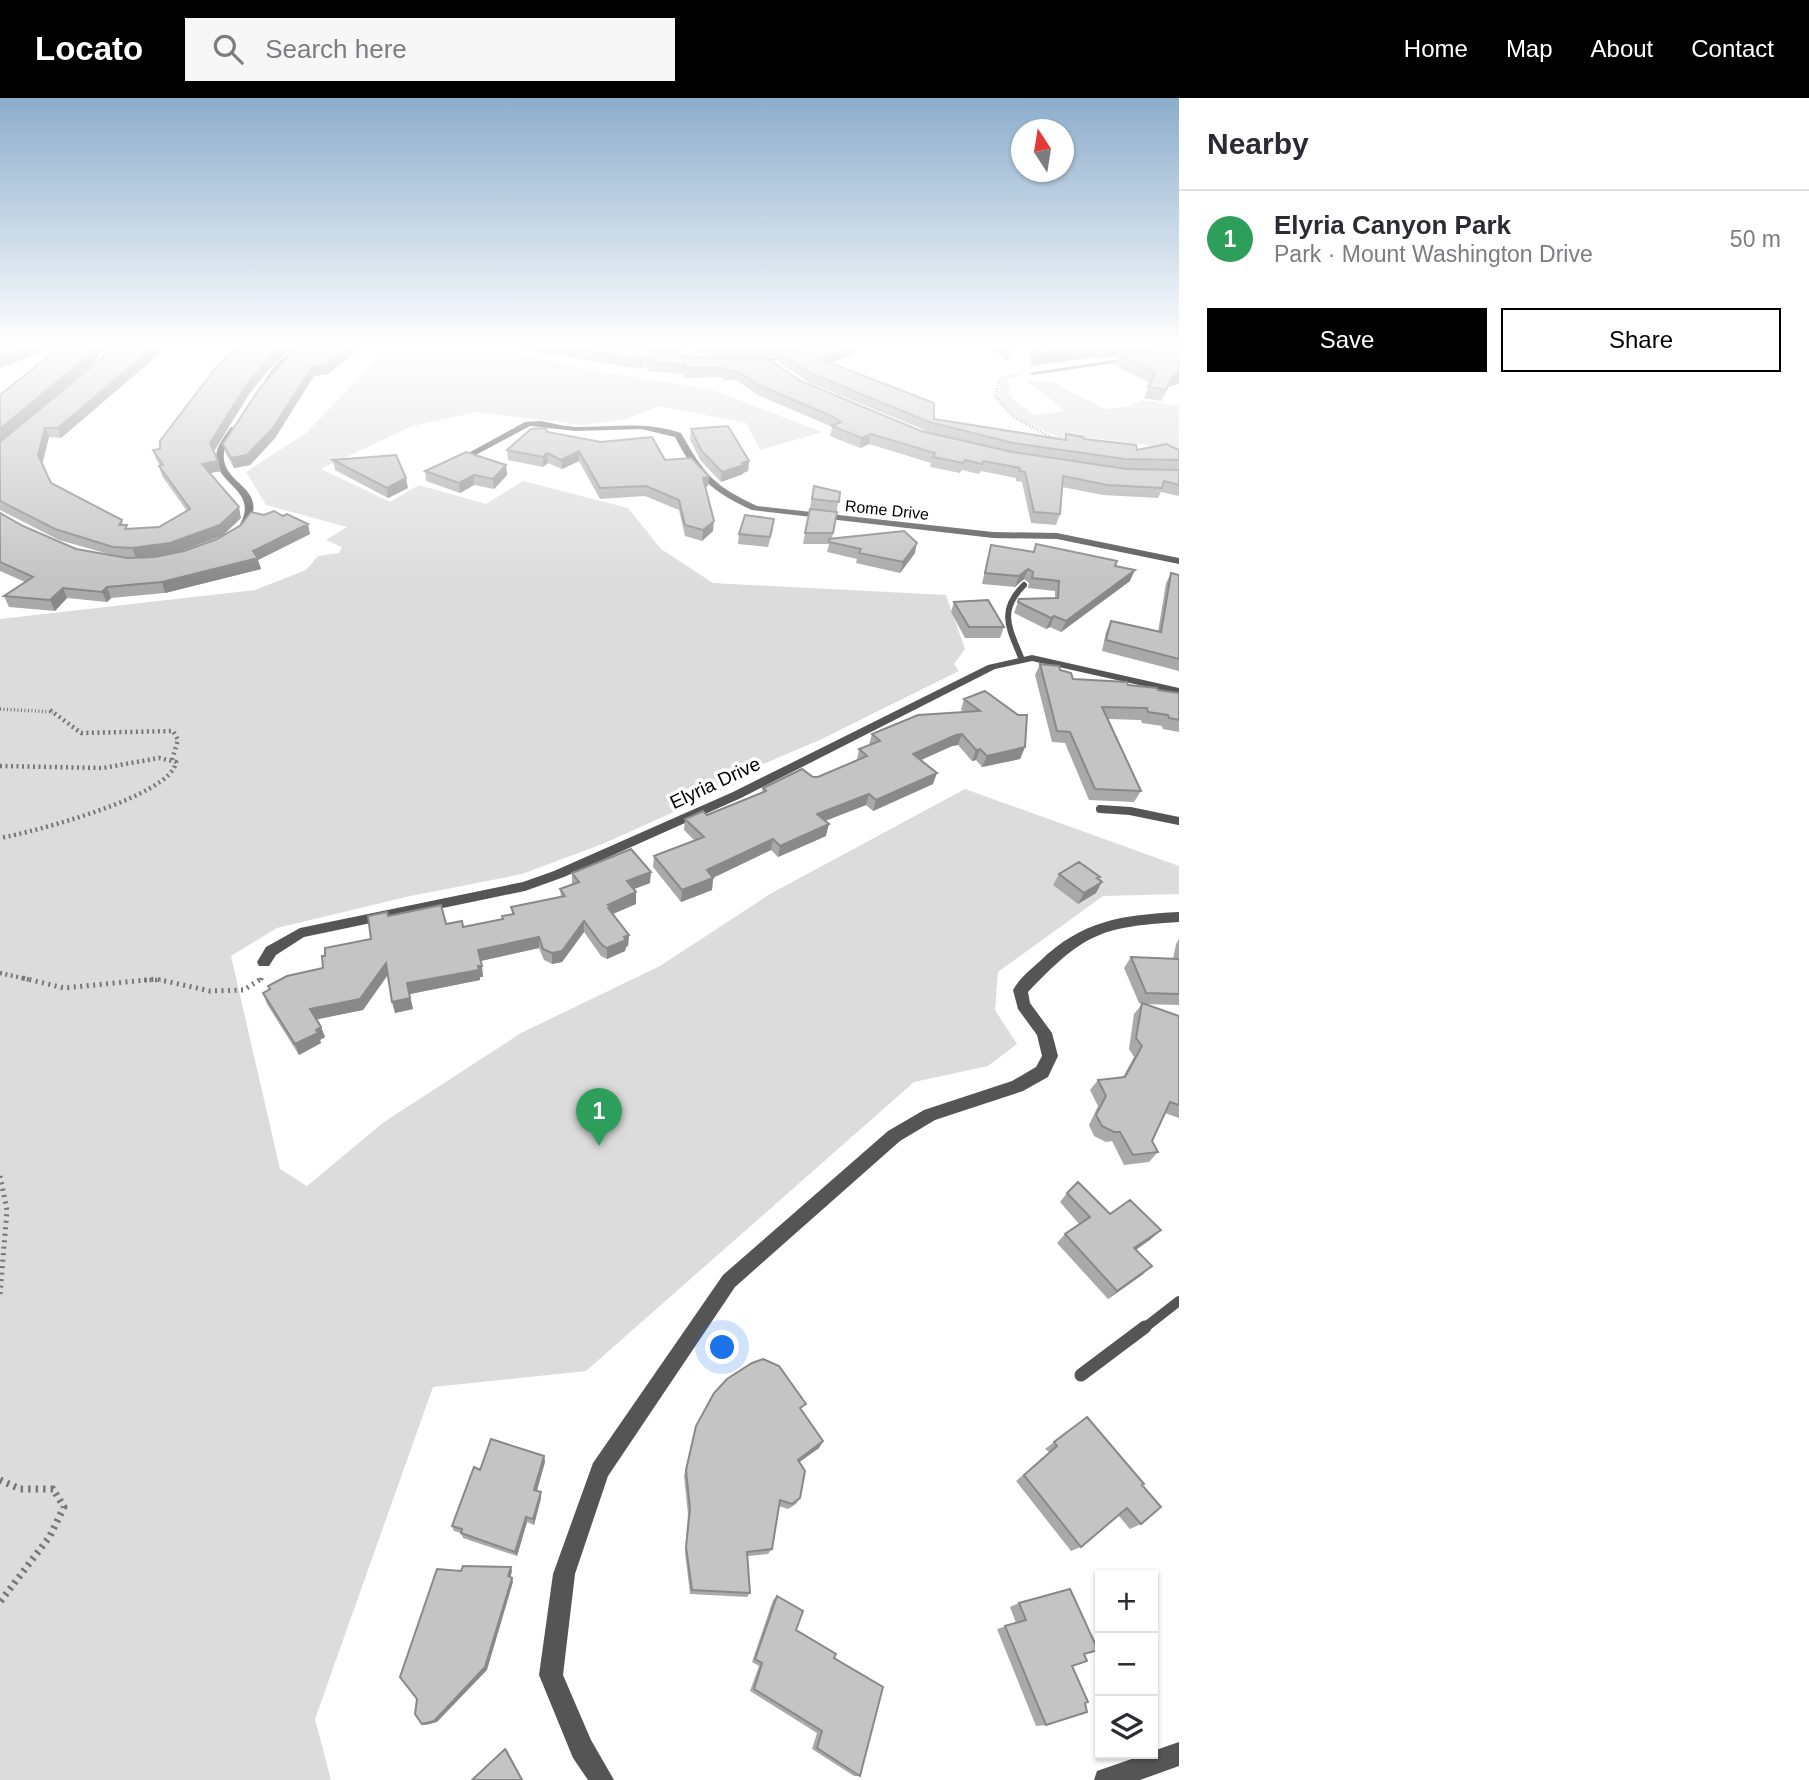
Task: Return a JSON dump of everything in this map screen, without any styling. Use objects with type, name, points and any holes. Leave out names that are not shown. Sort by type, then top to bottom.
[{"type":"street","points":[[234,535],[245,524],[250,513],[250,501],[220,463],[219,454],[238,423]]},
{"type":"street","name":"Rome Drive","points":[[465,457],[531,423]]},
{"type":"street","name":"Rome Drive","points":[[545,423],[573,429],[652,428],[678,435],[700,476],[737,500],[755,508],[993,536],[1057,536],[1179,561]]},
{"type":"street","name":"Elyria Drive","points":[[264,962],[271,951],[300,933],[525,886],[559,874],[737,795],[969,677],[1022,660],[1052,660],[1179,691]]},
{"type":"street","points":[[602,1780],[582,1749],[551,1675],[564,1574],[600,1470],[729,1281],[894,1136],[930,1115],[1017,1086],[1042,1072],[1050,1056],[1044,1033],[1023,1004],[1020,990],[1060,952],[1087,932],[1127,921],[1179,916]]},
{"type":"street","points":[[1106,1780],[1179,1754]]},
{"type":"lane","points":[[1022,660],[1006,615],[1010,596],[1024,585]]},
{"type":"lane","points":[[1100,810],[1130,811],[1179,821]]},
{"type":"lane","points":[[1081,1375],[1179,1301]]},
{"type":"path","points":[[1025,423],[1055,439]]},
{"type":"path","points":[[0,709],[50,710],[80,733],[173,731],[178,740],[172,761]]},
{"type":"path","points":[[0,766],[103,768],[159,758],[176,762],[175,770],[166,780],[101,810],[37,831],[0,838]]},
{"type":"path","points":[[0,972],[64,988],[156,979],[210,992],[244,990],[261,981],[264,962]]},
{"type":"path","points":[[0,1176],[7,1210],[0,1295]]},
{"type":"path","points":[[0,1480],[20,1489],[53,1489],[64,1507],[50,1536],[0,1602]]},
{"type":"shaded area","points":[[315,423],[424,423],[412,426],[321,469],[390,502],[419,485],[486,504],[523,481],[628,508],[661,549],[713,583],[946,595],[965,649],[954,664],[959,671],[822,739],[754,768],[751,777],[605,843],[522,874],[406,897],[277,928],[231,956],[280,1169],[307,1186],[384,1122],[521,1033],[660,966],[770,894],[965,789],[1179,866],[1179,894],[1103,896],[998,972],[995,1010],[1017,1044],[988,1066],[914,1082],[586,1371],[433,1387],[315,1719],[331,1780],[0,1780],[0,619],[255,590],[306,570],[318,556],[339,553],[342,547],[326,540],[347,527],[266,505],[246,472],[306,433]]},
{"type":"shaded area","points":[[746,423],[800,423],[822,432],[760,450]]},
{"type":"shaded area","points":[[1027,423],[1179,423],[1179,449],[1092,438],[1060,438]]},
{"type":"building","points":[[22,423],[63,423],[58,428],[45,428],[38,455],[51,483],[122,520],[119,525],[127,525],[125,529],[159,527],[190,509],[159,466],[163,465],[153,450],[160,449],[160,441],[173,423],[222,423],[210,443],[218,461],[202,464],[239,507],[220,525],[170,543],[132,548],[113,547],[55,529],[0,501],[0,442]]},
{"type":"building","points":[[237,423],[276,423],[247,455],[231,458],[223,444]]},
{"type":"building","points":[[838,423],[903,423],[921,431],[1012,452],[1126,469],[1179,470],[1179,485],[1164,481],[1162,488],[1107,485],[1063,476],[1060,514],[1034,512],[1025,472],[1019,471],[1020,468],[984,461],[982,464],[965,460],[963,463],[933,457],[935,453],[871,434],[862,438],[832,426]]},
{"type":"building","points":[[935,423],[962,423],[1066,440],[1066,434],[1084,439],[1136,445],[1137,450],[1166,444],[1179,450],[1179,460],[1125,459],[1013,443]]},
{"type":"building","points":[[728,426],[749,461],[722,472],[701,450],[691,429]]},
{"type":"building","points":[[546,428],[547,432],[601,442],[652,437],[665,460],[691,458],[709,476],[703,478],[714,521],[703,530],[685,525],[679,500],[646,486],[600,488],[579,451],[561,460],[547,453],[543,457],[507,450],[531,429]]},
{"type":"building","points":[[466,452],[506,465],[493,479],[474,475],[459,483],[425,471]]},
{"type":"building","points":[[396,455],[406,478],[387,488],[333,460]]},
{"type":"building","points":[[814,486],[840,492],[839,502],[812,499]]},
{"type":"building","points":[[810,509],[837,512],[833,533],[805,533]]},
{"type":"building","points":[[274,511],[308,524],[253,551],[258,558],[162,582],[107,587],[102,592],[63,588],[50,600],[4,596],[33,577],[0,562],[0,513],[76,549],[127,558],[155,557],[184,551],[217,539],[241,525],[251,512],[264,515]]},
{"type":"building","points":[[745,515],[774,519],[770,537],[739,534]]},
{"type":"building","points":[[904,531],[917,543],[903,562],[859,553],[861,549],[829,542],[829,539]]},
{"type":"building","points":[[1036,544],[1117,561],[1115,566],[1135,570],[1066,621],[1054,616],[1051,618],[1018,602],[1019,599],[1058,598],[1059,581],[1032,578],[1033,572],[1028,569],[1019,576],[985,573],[991,545],[1034,552]]},
{"type":"building","points":[[1171,573],[1179,575],[1179,659],[1106,640],[1111,621],[1161,632]]},
{"type":"building","points":[[988,600],[1004,627],[969,627],[954,602]]},
{"type":"building","points":[[1040,664],[1059,666],[1060,670],[1071,673],[1073,679],[1127,682],[1128,685],[1179,693],[1179,720],[1148,712],[1147,708],[1102,707],[1141,791],[1095,789],[1070,732],[1057,731]]},
{"type":"building","points":[[985,691],[1018,715],[1027,715],[1025,747],[987,756],[980,749],[976,750],[962,734],[956,735],[913,754],[937,773],[876,800],[869,794],[817,814],[829,824],[780,846],[773,839],[707,870],[713,878],[682,890],[654,856],[704,837],[685,819],[703,811],[707,815],[766,791],[763,788],[802,769],[813,777],[818,777],[867,756],[859,749],[880,741],[872,734],[918,715],[980,711],[964,699]]},
{"type":"building","points":[[631,849],[651,872],[627,881],[636,892],[608,905],[629,935],[624,937],[626,940],[607,948],[584,921],[562,951],[552,953],[543,949],[539,937],[478,950],[482,966],[478,966],[479,970],[407,983],[410,998],[392,1002],[386,963],[360,999],[310,1009],[321,1027],[316,1030],[318,1033],[295,1044],[263,993],[270,989],[268,986],[287,976],[323,968],[322,956],[325,956],[325,948],[371,939],[368,916],[387,912],[388,916],[441,905],[446,924],[462,921],[463,927],[503,919],[502,916],[514,914],[511,907],[565,896],[560,889],[579,882],[572,873]]},
{"type":"building","points":[[1079,862],[1100,877],[1097,878],[1102,882],[1084,893],[1059,874]]},
{"type":"building","points":[[1131,957],[1179,959],[1179,994],[1146,993]]},
{"type":"building","points":[[1142,1003],[1179,1016],[1179,1105],[1170,1102],[1152,1141],[1158,1152],[1133,1155],[1120,1132],[1102,1126],[1096,1115],[1106,1096],[1098,1080],[1125,1077],[1142,1046],[1136,1038]]},
{"type":"building","points":[[1078,1182],[1110,1214],[1130,1200],[1161,1230],[1134,1248],[1152,1266],[1117,1291],[1065,1234],[1090,1217],[1067,1193]]},
{"type":"building","points":[[763,1359],[779,1366],[806,1404],[800,1408],[823,1441],[798,1460],[805,1471],[800,1498],[792,1504],[780,1500],[772,1549],[747,1552],[750,1593],[692,1590],[686,1547],[690,1509],[686,1470],[696,1426],[714,1393],[727,1379]]},
{"type":"building","points":[[1087,1417],[1161,1507],[1141,1524],[1127,1508],[1081,1547],[1024,1475],[1057,1446],[1054,1442]]},
{"type":"building","points":[[491,1439],[544,1456],[534,1490],[541,1492],[533,1519],[526,1517],[515,1552],[461,1533],[462,1529],[452,1526],[474,1467],[480,1470]]},
{"type":"building","points":[[463,1566],[511,1567],[508,1576],[512,1578],[485,1667],[434,1721],[422,1724],[415,1714],[417,1699],[400,1677],[437,1569],[461,1571]]},
{"type":"building","points":[[1070,1589],[1095,1643],[1095,1651],[1084,1654],[1087,1661],[1072,1666],[1088,1702],[1085,1703],[1087,1712],[1046,1725],[1005,1626],[1026,1620],[1019,1603]]},
{"type":"building","points":[[777,1596],[803,1611],[796,1630],[836,1654],[834,1658],[883,1687],[860,1776],[817,1748],[822,1731],[754,1689],[762,1663],[755,1659]]},
{"type":"building","points":[[505,1749],[522,1780],[472,1780]]},
{"type":"place","name":"Elyria Canyon Park","points":[[599,1146]]}]
